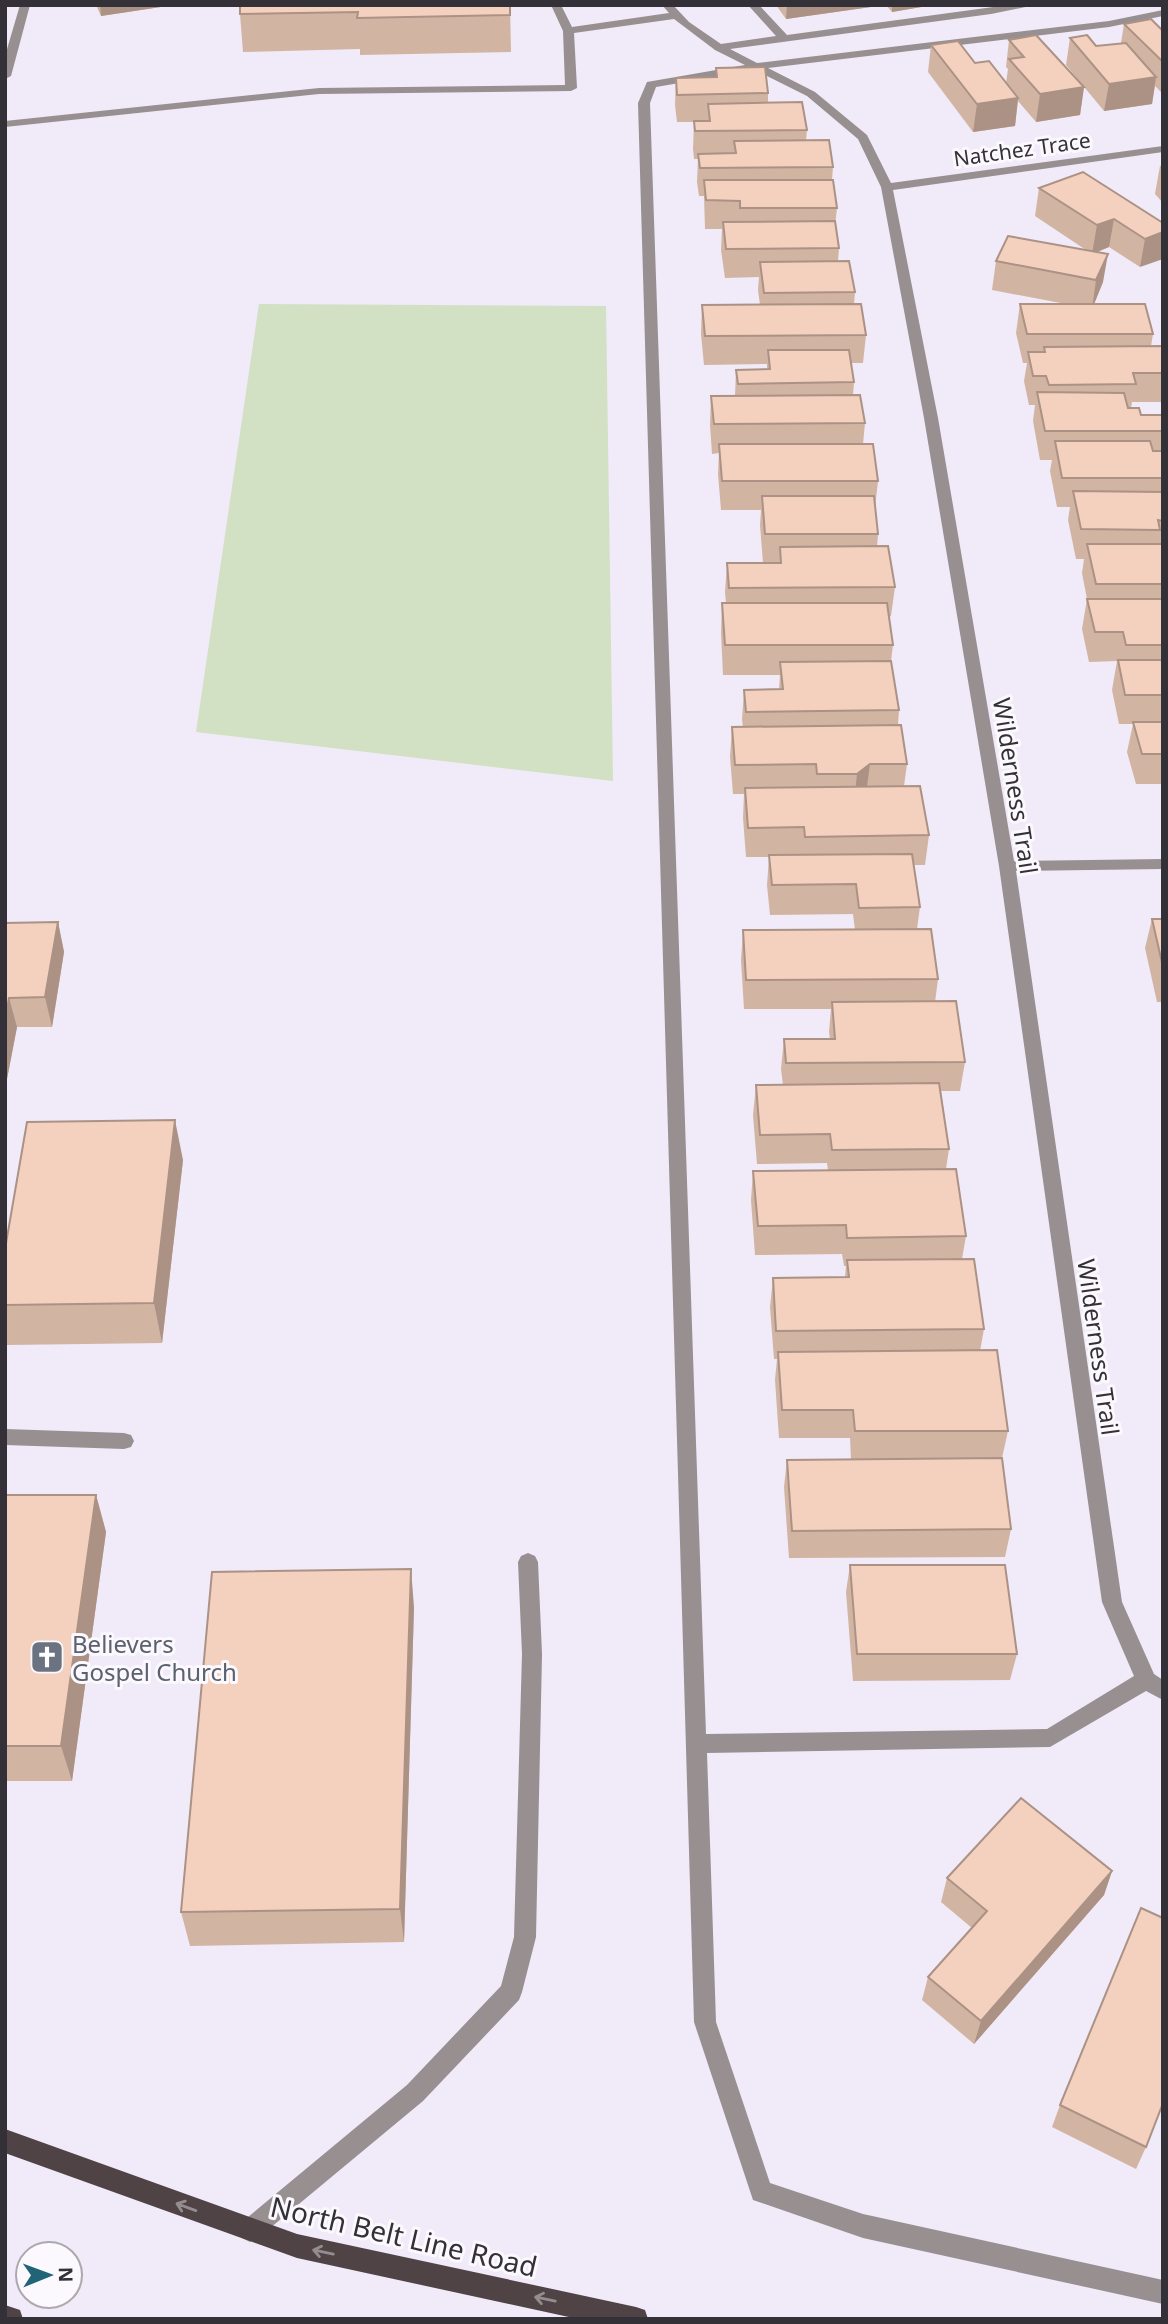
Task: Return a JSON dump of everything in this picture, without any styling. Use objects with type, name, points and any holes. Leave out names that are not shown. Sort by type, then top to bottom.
[{"type":"main road","name":"North Belt Line Road","points":[[5,2141],[297,2246],[636,2319]]},
{"type":"main road","points":[[5,2316],[11,2319]]},
{"type":"street","points":[[5,74],[25,5]]},
{"type":"street","points":[[5,124],[319,91],[571,88],[568,31],[556,5]]},
{"type":"street","points":[[753,5],[783,37]]},
{"type":"street","points":[[719,48],[783,37],[936,20],[1030,5]]},
{"type":"street","points":[[568,31],[671,10]]},
{"type":"street","name":"Wilderness Trail","points":[[671,10],[685,24],[719,48],[760,66],[811,94],[863,137],[887,187],[931,418],[1007,866],[1112,1602],[1154,1686]]},
{"type":"street","points":[[1163,13],[1109,23],[760,66],[651,84],[643,103],[705,2022],[761,2192],[863,2226],[1163,2292]]},
{"type":"street","name":"Natchez Trace","points":[[887,187],[1163,149]]},
{"type":"street","points":[[1007,866],[1163,864]]},
{"type":"street","points":[[5,1437],[124,1441]]},
{"type":"street","points":[[250,2230],[415,2093],[511,1992],[525,1937],[532,1654],[528,1562]]},
{"type":"street","points":[[696,1744],[1050,1738],[1154,1686]]},
{"type":"green space","points":[[259,304],[606,306],[613,781],[196,732]]},
{"type":"building","points":[[240,5],[510,5],[510,15],[357,18],[358,12],[240,14]]},
{"type":"building","points":[[1151,19],[1163,31],[1163,62],[1124,24]]},
{"type":"building","points":[[1036,35],[1084,87],[1040,94],[1009,59],[1024,57],[1009,40]]},
{"type":"building","points":[[1087,35],[1096,46],[1126,43],[1156,77],[1109,84],[1070,38]]},
{"type":"building","points":[[958,41],[975,63],[989,61],[1018,98],[977,104],[931,45]]},
{"type":"building","points":[[765,67],[768,93],[677,95],[676,78],[717,77],[716,68]]},
{"type":"building","points":[[802,102],[807,130],[695,131],[694,121],[710,121],[708,104]]},
{"type":"building","points":[[829,140],[833,167],[700,168],[698,154],[736,153],[734,141]]},
{"type":"building","points":[[1083,172],[1163,223],[1163,232],[1145,239],[1114,219],[1097,225],[1039,188]]},
{"type":"building","points":[[704,180],[833,180],[837,208],[740,208],[740,201],[706,200]]},
{"type":"building","points":[[835,221],[839,248],[726,249],[723,222]]},
{"type":"building","points":[[1008,236],[1108,254],[1096,280],[996,261]]},
{"type":"building","points":[[849,261],[855,292],[764,293],[760,262]]},
{"type":"building","points":[[861,304],[866,335],[705,336],[702,305]]},
{"type":"building","points":[[1020,304],[1145,304],[1153,334],[1027,334]]},
{"type":"building","points":[[1163,346],[1163,373],[1133,373],[1136,384],[1049,385],[1046,376],[1033,376],[1028,352],[1045,352],[1044,347]]},
{"type":"building","points":[[768,350],[849,350],[854,382],[738,384],[736,370],[770,369]]},
{"type":"building","points":[[1037,392],[1124,393],[1128,408],[1139,408],[1141,415],[1163,415],[1163,431],[1045,431]]},
{"type":"building","points":[[860,395],[865,423],[714,424],[711,396]]},
{"type":"building","points":[[1055,441],[1150,441],[1153,451],[1163,451],[1163,478],[1062,478]]},
{"type":"building","points":[[719,444],[873,444],[878,481],[722,481]]},
{"type":"building","points":[[1073,491],[1163,492],[1163,521],[1158,520],[1160,530],[1081,529]]},
{"type":"building","points":[[762,496],[874,496],[878,534],[765,534]]},
{"type":"building","points":[[1087,544],[1163,544],[1163,584],[1096,584]]},
{"type":"building","points":[[888,546],[895,587],[729,588],[727,563],[781,563],[780,547]]},
{"type":"building","points":[[1087,599],[1163,599],[1163,645],[1126,645],[1123,632],[1095,632]]},
{"type":"building","points":[[722,603],[887,603],[893,645],[725,645]]},
{"type":"building","points":[[1118,660],[1163,660],[1163,695],[1125,695]]},
{"type":"building","points":[[891,661],[899,710],[746,712],[744,690],[783,689],[780,662]]},
{"type":"building","points":[[1133,722],[1163,722],[1163,754],[1142,754]]},
{"type":"building","points":[[901,725],[907,764],[870,764],[857,774],[817,774],[816,764],[735,765],[732,727]]},
{"type":"building","points":[[920,786],[929,835],[805,837],[804,827],[748,828],[745,788]]},
{"type":"building","points":[[912,854],[920,907],[859,908],[856,884],[772,885],[769,855]]},
{"type":"building","points":[[1152,919],[1163,919],[1163,967]]},
{"type":"building","points":[[58,922],[45,997],[9,998],[5,1021],[5,923]]},
{"type":"building","points":[[931,929],[938,979],[746,980],[743,930]]},
{"type":"building","points":[[956,1001],[965,1062],[786,1063],[784,1039],[835,1039],[832,1002]]},
{"type":"building","points":[[939,1083],[949,1149],[832,1150],[830,1134],[760,1135],[756,1085]]},
{"type":"building","points":[[175,1120],[154,1303],[5,1305],[5,1249],[27,1122]]},
{"type":"building","points":[[956,1169],[966,1236],[847,1238],[846,1225],[758,1226],[753,1171]]},
{"type":"building","points":[[974,1259],[984,1329],[776,1331],[773,1278],[849,1277],[847,1260]]},
{"type":"building","points":[[997,1350],[1008,1431],[855,1431],[853,1410],[782,1410],[778,1352]]},
{"type":"building","points":[[1002,1458],[1011,1529],[792,1531],[787,1460]]},
{"type":"building","name":"Believers Gospel Church","points":[[5,1495],[96,1495],[61,1746],[5,1746]]},
{"type":"building","points":[[850,1565],[1005,1565],[1017,1654],[857,1654]]},
{"type":"building","points":[[411,1569],[400,1909],[181,1912],[212,1572]]},
{"type":"building","points":[[1021,1798],[1112,1871],[981,2021],[928,1977],[987,1911],[947,1878]]},
{"type":"building","points":[[1141,1908],[1163,1918],[1163,2103],[1146,2147],[1060,2105]]},
{"type":"place","name":"Believers Gospel Church","points":[[47,1657]]}]
